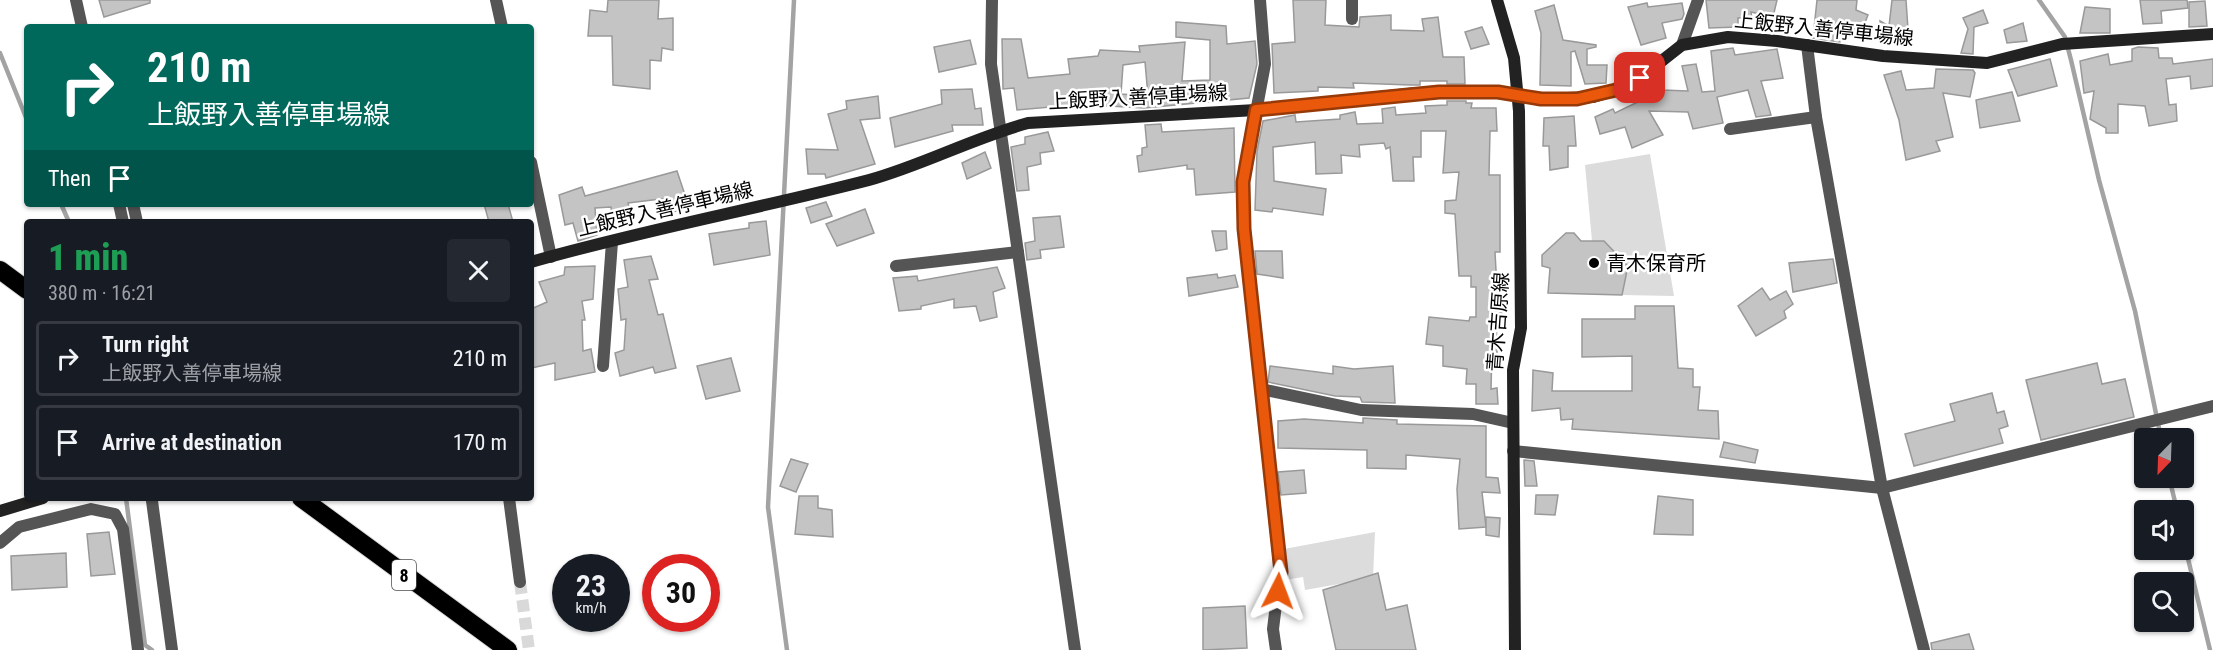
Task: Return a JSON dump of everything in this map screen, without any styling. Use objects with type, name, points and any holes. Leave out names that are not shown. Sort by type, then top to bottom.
[{"type":"highway","points":[[0,270],[24,288]]},
{"type":"highway","name":"8","points":[[305,501],[508,650]]},
{"type":"main road","name":"青木吉原線","points":[[1497,0],[1514,58],[1517,94],[1521,328],[1513,370],[1515,650]]},
{"type":"main road","name":"上飯野入善停車場線","points":[[534,261],[871,179],[1000,131],[1028,123],[1256,110],[1417,93],[1498,92],[1541,99],[1593,97],[1616,90],[1640,78],[1682,45],[1728,37],[1883,56],[1987,63],[2062,44],[2213,34]]},
{"type":"main road","points":[[0,511],[33,501]]},
{"type":"street","points":[[76,0],[81,24]]},
{"type":"street","points":[[496,0],[501,24]]},
{"type":"street","points":[[992,0],[991,64],[1075,650]]},
{"type":"street","points":[[1260,0],[1265,64],[1243,182],[1244,229],[1281,572],[1273,629],[1276,650]]},
{"type":"street","points":[[1352,0],[1352,19]]},
{"type":"street","points":[[1682,45],[1698,0]]},
{"type":"street","points":[[1807,45],[1816,117],[1882,488],[1924,650]]},
{"type":"street","points":[[1730,129],[1816,117]]},
{"type":"street","points":[[534,176],[551,256]]},
{"type":"street","points":[[603,366],[612,242]]},
{"type":"street","points":[[896,266],[1018,252]]},
{"type":"street","points":[[1261,389],[1361,410],[1473,414],[1513,423]]},
{"type":"street","points":[[1513,451],[1882,488],[2213,406]]},
{"type":"street","points":[[152,501],[172,650]]},
{"type":"street","points":[[509,501],[520,582]]},
{"type":"street","points":[[0,543],[19,527],[91,509],[115,514],[123,529],[138,650]]},
{"type":"shaded area","points":[[1650,154],[1674,296],[1622,295],[1628,266],[1604,241],[1592,241],[1585,165]]},
{"type":"shaded area","points":[[1375,532],[1373,578],[1305,590],[1303,577],[1285,580],[1284,549]]},
{"type":"building","points":[[99,0],[150,0],[150,3],[104,17]]},
{"type":"building","points":[[608,0],[659,0],[658,19],[673,18],[673,50],[662,48],[661,61],[650,60],[650,89],[613,85],[612,36],[588,36],[590,10],[607,12]]},
{"type":"building","points":[[1293,0],[1326,0],[1325,25],[1359,27],[1360,17],[1391,15],[1391,30],[1424,31],[1422,19],[1438,17],[1443,57],[1464,57],[1465,84],[1447,84],[1447,81],[1420,81],[1420,85],[1353,83],[1354,88],[1318,87],[1318,91],[1274,93],[1272,44],[1295,42]]},
{"type":"building","points":[[1706,0],[1777,0],[1773,17],[1751,12],[1752,18],[1738,18],[1738,27],[1709,28]]},
{"type":"building","points":[[1817,0],[1857,0],[1856,10],[1868,15],[1861,33],[1841,22],[1840,42],[1813,38]]},
{"type":"building","points":[[1892,0],[1906,0],[1909,44],[1883,43],[1880,21],[1889,26]]},
{"type":"building","points":[[2140,0],[2187,0],[2188,8],[2161,11],[2162,23],[2143,24]]},
{"type":"building","points":[[2205,1],[2207,26],[2189,27],[2189,2]]},
{"type":"building","points":[[1647,3],[1648,7],[1682,3],[1684,14],[1682,19],[1662,23],[1666,38],[1641,45],[1628,7]]},
{"type":"building","points":[[1554,5],[1563,40],[1596,45],[1596,47],[1587,49],[1587,65],[1607,65],[1606,83],[1585,84],[1575,51],[1571,52],[1571,86],[1540,85],[1541,33],[1535,11]]},
{"type":"building","points":[[2085,7],[2110,9],[2110,33],[2080,33]]},
{"type":"building","points":[[1983,10],[1988,23],[1974,27],[1973,54],[1961,53],[1968,29],[1963,18]]},
{"type":"building","points":[[1176,22],[1226,26],[1227,44],[1255,41],[1257,64],[1249,98],[1144,108],[1109,106],[1062,108],[1062,106],[1017,110],[1014,88],[1003,89],[1002,39],[1021,39],[1028,78],[1070,74],[1068,59],[1098,56],[1100,50],[1140,52],[1139,46],[1185,42],[1182,81],[1210,80],[1210,40],[1176,37]],"holes":[[[1145,62],[1148,96],[1121,94],[1123,65]]]},
{"type":"building","points":[[2023,23],[2027,41],[2007,43],[2004,30]]},
{"type":"building","points":[[1482,27],[1489,44],[1471,49],[1465,32]]},
{"type":"building","points":[[970,40],[976,64],[939,72],[934,47]]},
{"type":"building","points":[[1733,48],[1735,55],[1777,49],[1783,78],[1761,81],[1771,115],[1756,117],[1748,90],[1717,97],[1723,123],[1693,129],[1688,112],[1649,111],[1663,135],[1632,148],[1625,127],[1600,134],[1595,117],[1613,109],[1615,113],[1644,99],[1641,89],[1657,81],[1662,90],[1688,91],[1682,66],[1696,64],[1702,92],[1715,91],[1711,51]]},
{"type":"building","points":[[2158,48],[2159,58],[2172,58],[2173,64],[2213,59],[2213,86],[2191,89],[2190,76],[2166,79],[2169,105],[2176,104],[2177,121],[2149,126],[2145,106],[2118,104],[2118,133],[2106,133],[2106,128],[2090,119],[2094,91],[2084,93],[2080,61],[2108,54],[2110,65],[2132,61],[2132,49]]},
{"type":"building","points":[[2050,59],[2057,86],[2018,96],[2008,70]]},
{"type":"building","points":[[1936,69],[1973,70],[1975,73],[1970,97],[1943,93],[1953,137],[1936,141],[1940,151],[1906,160],[1899,120],[1884,75],[1901,71],[1906,90],[1934,88]]},
{"type":"building","points":[[972,89],[975,109],[981,108],[983,125],[952,125],[953,131],[895,147],[890,118],[942,104],[941,90]]},
{"type":"building","points":[[2012,92],[2020,121],[1980,128],[1976,100]]},
{"type":"building","points":[[878,96],[880,118],[860,120],[875,164],[826,178],[825,174],[808,174],[806,149],[838,150],[828,114],[847,109],[846,101]]},
{"type":"building","points":[[1447,101],[1466,101],[1466,103],[1472,103],[1471,108],[1496,108],[1497,131],[1490,131],[1489,175],[1500,175],[1500,252],[1495,252],[1497,289],[1501,289],[1502,313],[1496,312],[1497,352],[1492,351],[1491,389],[1497,388],[1498,404],[1476,404],[1476,384],[1466,384],[1467,369],[1443,366],[1443,346],[1426,344],[1429,317],[1469,321],[1470,317],[1476,317],[1476,287],[1471,287],[1471,276],[1459,276],[1455,214],[1445,213],[1445,201],[1456,200],[1459,172],[1443,173],[1446,131],[1421,131],[1421,157],[1413,157],[1414,181],[1393,181],[1390,147],[1386,149],[1384,143],[1359,145],[1360,157],[1341,155],[1342,173],[1316,174],[1315,142],[1273,147],[1274,181],[1326,189],[1323,215],[1273,208],[1272,212],[1255,210],[1257,151],[1263,121],[1295,115],[1296,122],[1340,119],[1340,115],[1355,112],[1357,124],[1383,123],[1382,109],[1395,107],[1396,115],[1426,113],[1425,106],[1447,105]]},
{"type":"building","points":[[1574,116],[1576,146],[1568,146],[1568,167],[1550,170],[1549,146],[1543,146],[1544,118]]},
{"type":"building","points":[[1161,124],[1162,132],[1234,128],[1235,192],[1196,195],[1194,169],[1187,169],[1187,165],[1139,172],[1137,156],[1142,155],[1142,148],[1147,147],[1145,125]]},
{"type":"building","points":[[1048,132],[1054,151],[1040,153],[1041,164],[1027,167],[1029,190],[1017,191],[1011,147],[1025,144],[1025,137]]},
{"type":"building","points":[[985,152],[991,168],[967,179],[962,163]]},
{"type":"building","points":[[677,171],[689,207],[673,212],[669,198],[628,203],[633,223],[613,228],[611,207],[595,208],[597,235],[578,241],[573,223],[565,225],[559,195],[582,187],[585,196]]},
{"type":"building","points":[[826,202],[832,216],[811,223],[806,208]]},
{"type":"building","points":[[485,207],[509,207],[512,219],[488,219]]},
{"type":"building","points":[[865,209],[874,233],[837,246],[826,224]]},
{"type":"building","points":[[1060,216],[1064,247],[1040,250],[1041,258],[1027,260],[1025,243],[1035,241],[1033,218]]},
{"type":"building","points":[[766,221],[770,255],[714,265],[709,234],[749,228],[749,223]]},
{"type":"building","points":[[1212,231],[1226,231],[1227,249],[1216,251]]},
{"type":"building","points":[[1566,233],[1574,233],[1581,241],[1604,241],[1628,266],[1622,295],[1548,293],[1550,268],[1542,266],[1542,255]]},
{"type":"building","points":[[1255,251],[1282,251],[1283,278],[1257,274]]},
{"type":"building","points":[[651,256],[658,279],[649,280],[658,315],[663,314],[676,368],[655,373],[653,367],[620,376],[615,353],[624,350],[626,319],[621,320],[618,289],[628,287],[624,260]]},
{"type":"building","points":[[1833,259],[1837,283],[1793,292],[1789,263]]},
{"type":"building","points":[[595,266],[593,299],[582,301],[585,320],[582,320],[583,351],[591,349],[595,372],[555,380],[555,363],[534,367],[534,308],[547,302],[539,282],[564,275],[565,267]]},
{"type":"building","points":[[997,267],[1005,288],[993,292],[997,317],[980,321],[976,306],[954,308],[954,299],[921,306],[921,309],[899,311],[893,278],[917,276],[918,281]]},
{"type":"building","points":[[1217,274],[1218,278],[1235,275],[1238,287],[1189,296],[1187,278]]},
{"type":"building","points":[[1762,288],[1770,300],[1786,291],[1793,304],[1784,311],[1786,318],[1756,336],[1738,306]]},
{"type":"building","points":[[1635,306],[1674,306],[1678,368],[1693,369],[1693,387],[1700,387],[1698,410],[1718,411],[1719,439],[1572,429],[1573,419],[1561,420],[1560,408],[1532,411],[1533,370],[1553,373],[1552,391],[1632,391],[1632,356],[1582,357],[1582,319],[1635,319]]},
{"type":"building","points":[[731,358],[740,391],[706,399],[697,366]]},
{"type":"building","points":[[2097,363],[2102,384],[2125,379],[2134,417],[2041,440],[2026,380]]},
{"type":"building","points":[[1270,366],[1333,374],[1333,366],[1354,369],[1393,366],[1395,403],[1362,402],[1360,397],[1335,396],[1268,382]]},
{"type":"building","points":[[1992,393],[1997,413],[2004,411],[2008,426],[1999,429],[2003,443],[1914,466],[1905,434],[1955,421],[1950,404]]},
{"type":"building","points":[[1363,418],[1397,420],[1397,424],[1486,426],[1486,477],[1498,478],[1500,493],[1482,492],[1486,527],[1459,529],[1457,489],[1460,459],[1406,455],[1406,469],[1367,468],[1367,450],[1278,448],[1278,421],[1304,419],[1363,423]]},
{"type":"building","points":[[1724,442],[1758,450],[1755,463],[1720,457]]},
{"type":"building","points":[[791,459],[808,464],[796,492],[780,486]]},
{"type":"building","points":[[1524,460],[1534,461],[1537,486],[1525,486]]},
{"type":"building","points":[[1304,470],[1306,493],[1281,495],[1278,472]]},
{"type":"building","points":[[1536,495],[1558,495],[1555,515],[1535,514]]},
{"type":"building","points":[[799,496],[818,496],[818,508],[832,510],[833,537],[795,534]]},
{"type":"building","points":[[1658,496],[1693,500],[1693,535],[1654,534]]},
{"type":"building","points":[[1486,517],[1500,518],[1499,537],[1486,535]]},
{"type":"building","points":[[109,532],[115,574],[91,576],[87,534]]},
{"type":"building","points":[[66,553],[67,587],[12,590],[11,556]]},
{"type":"building","points":[[1378,573],[1386,610],[1407,605],[1416,650],[1336,650],[1323,590]]},
{"type":"building","points":[[1245,606],[1247,648],[1203,650],[1203,608]]},
{"type":"building","points":[[1969,634],[1974,650],[1932,650],[1931,643]]},
{"type":"waterway","points":[[787,650],[768,507],[794,0]]},
{"type":"waterway","points":[[2039,0],[2065,37],[2099,180],[2135,311],[2159,428]]},
{"type":"waterway","points":[[0,53],[24,113]]},
{"type":"waterway","points":[[62,207],[68,219]]},
{"type":"waterway","points":[[2172,488],[2175,500]]},
{"type":"waterway","points":[[126,501],[145,645],[152,650]]},
{"type":"waterway","points":[[2188,560],[2210,650]]},
{"type":"tunnel","points":[[520,582],[529,650]]},
{"type":"place","name":"青木保育所","points":[[1594,263]]},
{"type":"route","points":[[1278,591],[1281,572],[1244,229],[1243,182],[1256,110],[1417,93],[1461,91],[1498,92],[1541,99],[1577,99],[1616,90],[1640,78]]}]
